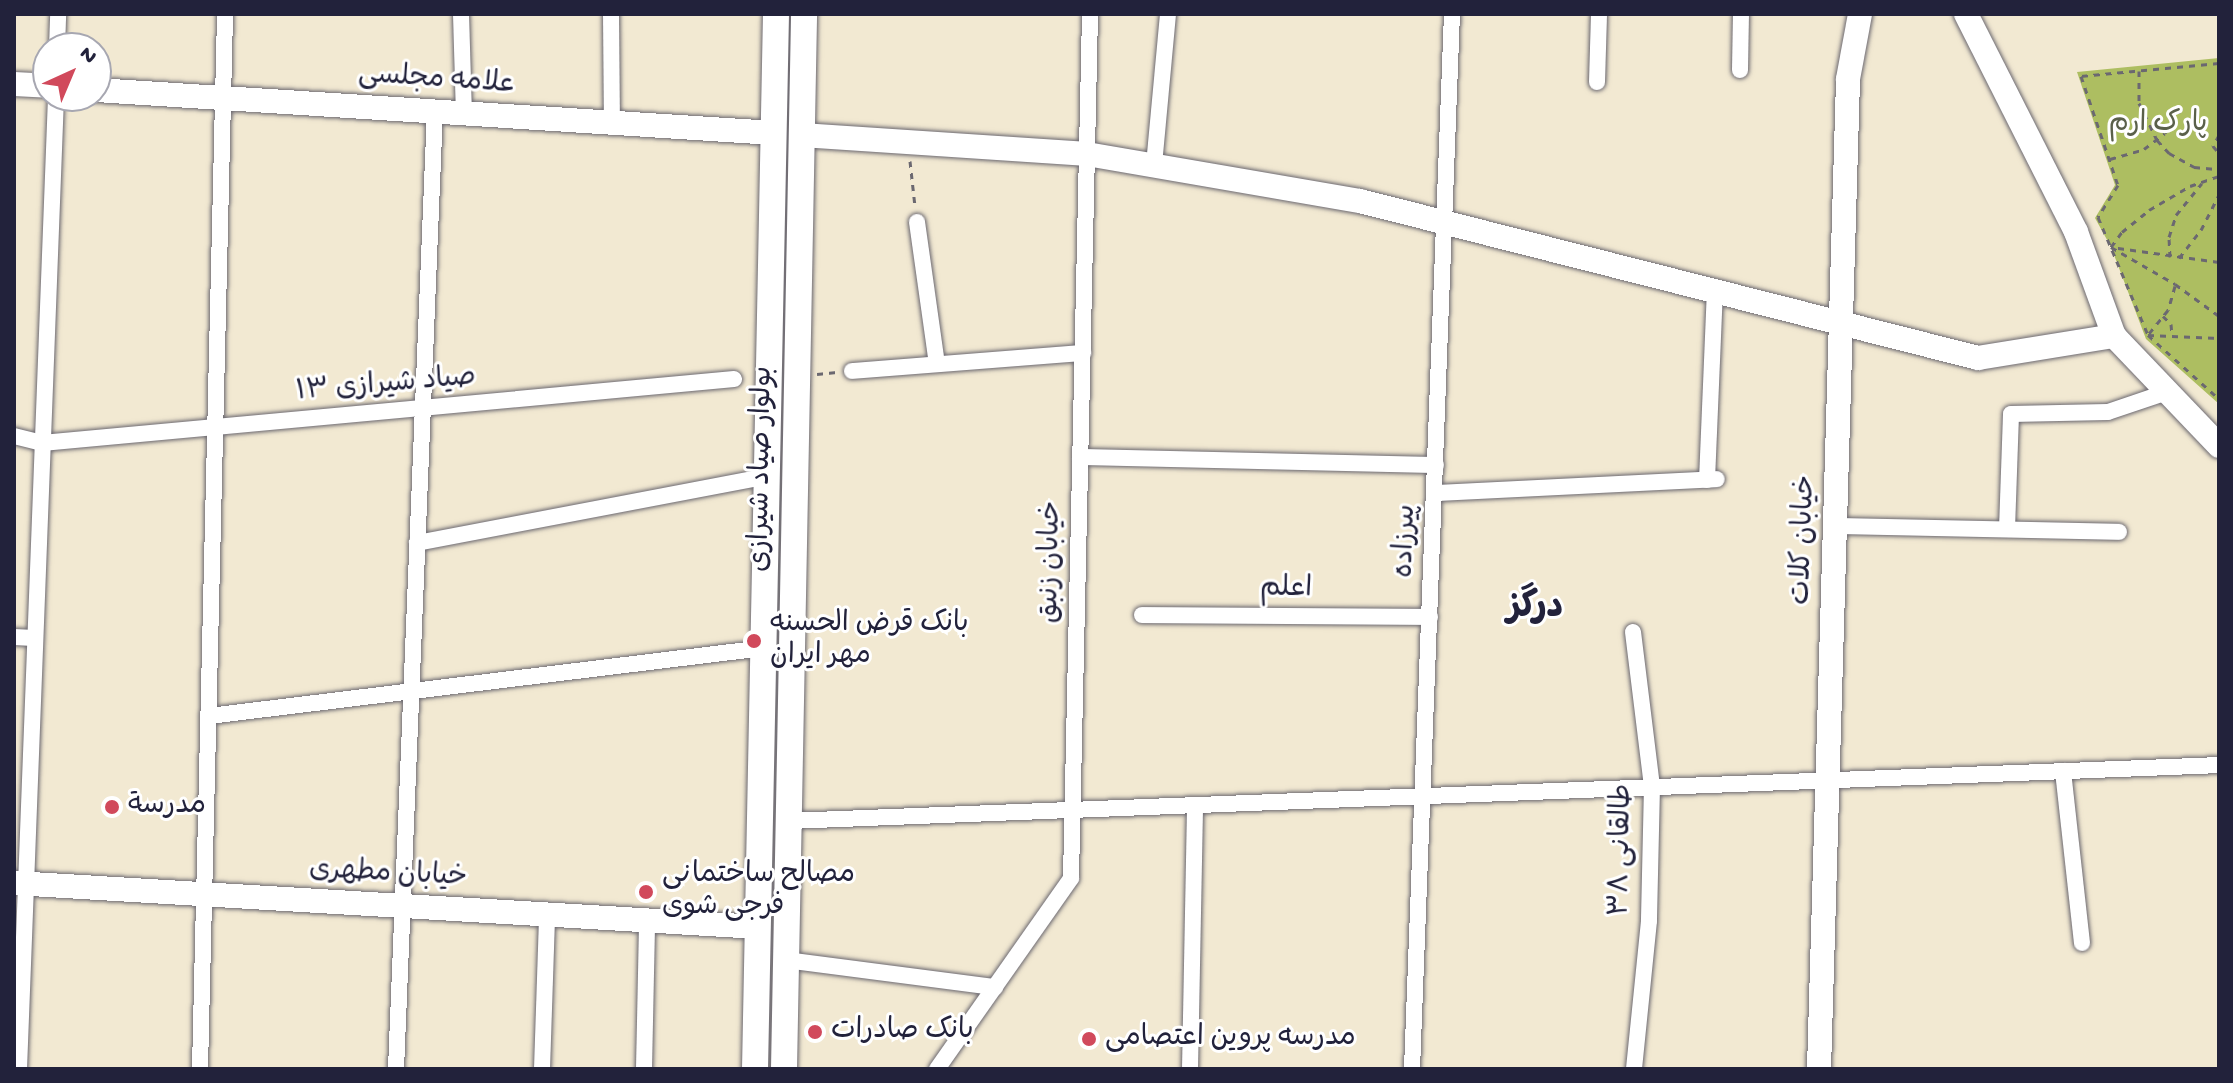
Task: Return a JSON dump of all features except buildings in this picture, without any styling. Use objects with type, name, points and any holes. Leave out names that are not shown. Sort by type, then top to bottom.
[{"type":"main road","name":"بولوار صیاد شیرازی","points":[[755,1069],[776,14]]},
{"type":"main road","name":"بولوار صیاد شیرازی","points":[[784,1069],[804,14]]},
{"type":"main road","points":[[774,133],[802,135]]},
{"type":"street","points":[[200,1069],[225,14]]},
{"type":"street","points":[[461,14],[464,113]]},
{"type":"street","points":[[611,14],[612,123]]},
{"type":"street","name":"خیابان زنبق","points":[[937,1069],[1071,878],[1090,14]]},
{"type":"street","points":[[1154,165],[1168,14]]},
{"type":"street","name":"پیرزاده","points":[[1412,1069],[1452,14]]},
{"type":"street","points":[[1597,82],[1599,14]]},
{"type":"street","points":[[1740,70],[1741,14]]},
{"type":"street","name":"خیابان کلات","points":[[1819,1069],[1848,79],[1860,14]]},
{"type":"street","points":[[1966,14],[2076,232],[2114,336],[2219,446]]},
{"type":"street","name":"علامه مجلسی","points":[[112,91],[774,133]]},
{"type":"street","points":[[396,1069],[435,111]]},
{"type":"street","points":[[19,1069],[19,884],[34,638],[55,112]]},
{"type":"street","points":[[802,135],[1087,154],[1360,201],[1978,358],[2114,336]]},
{"type":"street","points":[[917,222],[937,364]]},
{"type":"street","points":[[1435,493],[1712,480],[1715,292]]},
{"type":"street","points":[[852,371],[1083,353]]},
{"type":"street","name":"صیاد شیرازی ۱۳","points":[[14,436],[42,443],[734,379]]},
{"type":"street","points":[[2007,529],[2011,414],[2108,412],[2167,392]]},
{"type":"street","points":[[1080,457],[1436,465]]},
{"type":"street","points":[[417,543],[767,476]]},
{"type":"street","points":[[1835,526],[2119,532]]},
{"type":"street","name":"اعلم","points":[[1142,615],[1430,617]]},
{"type":"street","name":"طالقانی ۳۸","points":[[1633,632],[1652,786],[1649,921],[1634,1069]]},
{"type":"street","points":[[14,637],[34,638]]},
{"type":"street","points":[[209,716],[764,648]]},
{"type":"street","points":[[789,821],[2219,765]]},
{"type":"street","points":[[2063,771],[2082,943]]},
{"type":"street","points":[[1190,1069],[1195,806]]},
{"type":"street","name":"خیابان مطهری","points":[[19,884],[758,927]]},
{"type":"street","points":[[542,1069],[547,915]]},
{"type":"street","points":[[644,1069],[647,920]]},
{"type":"street","points":[[786,960],[995,987]]},
{"type":"path","points":[[2219,63],[2081,76],[2118,185],[2098,217],[2148,335],[2219,399]]},
{"type":"path","points":[[2139,71],[2139,103],[2157,140],[2169,153],[2194,167],[2219,169]]},
{"type":"path","points":[[2110,159],[2129,156],[2157,140],[2175,121],[2183,106]]},
{"type":"path","points":[[2219,135],[2213,146],[2219,153]]},
{"type":"path","points":[[908,142],[917,222]]},
{"type":"path","points":[[2111,247],[2122,232],[2149,210],[2219,176]]},
{"type":"path","points":[[2170,257],[2169,237],[2176,215],[2205,181]]},
{"type":"path","points":[[2179,258],[2219,195]]},
{"type":"path","points":[[2111,247],[2219,262]]},
{"type":"path","points":[[2111,247],[2175,284],[2219,316]]},
{"type":"path","points":[[2148,335],[2163,316],[2175,284]]},
{"type":"path","points":[[2163,316],[2171,324],[2172,335]]},
{"type":"path","points":[[2148,335],[2219,338]]},
{"type":"path","points":[[797,376],[852,371]]},
{"type":"green space","name":"پارک ارم","points":[[2219,58],[2219,404],[2146,339],[2111,247],[2095,218],[2115,185],[2077,72]]},
{"type":"place","name":"بانک قرض الحسنه مهر ایران","points":[[754,641]]},
{"type":"place","name":"مدرسة","points":[[112,807]]},
{"type":"place","name":"مصالح ساختمانی فرجی شوی","points":[[646,892]]},
{"type":"place","name":"بانک صادرات","points":[[815,1032]]},
{"type":"place","name":"مدرسه پروین اعتصامی","points":[[1089,1039]]},
{"type":"district","name":"درگز","points":[[1535,610]]}]
